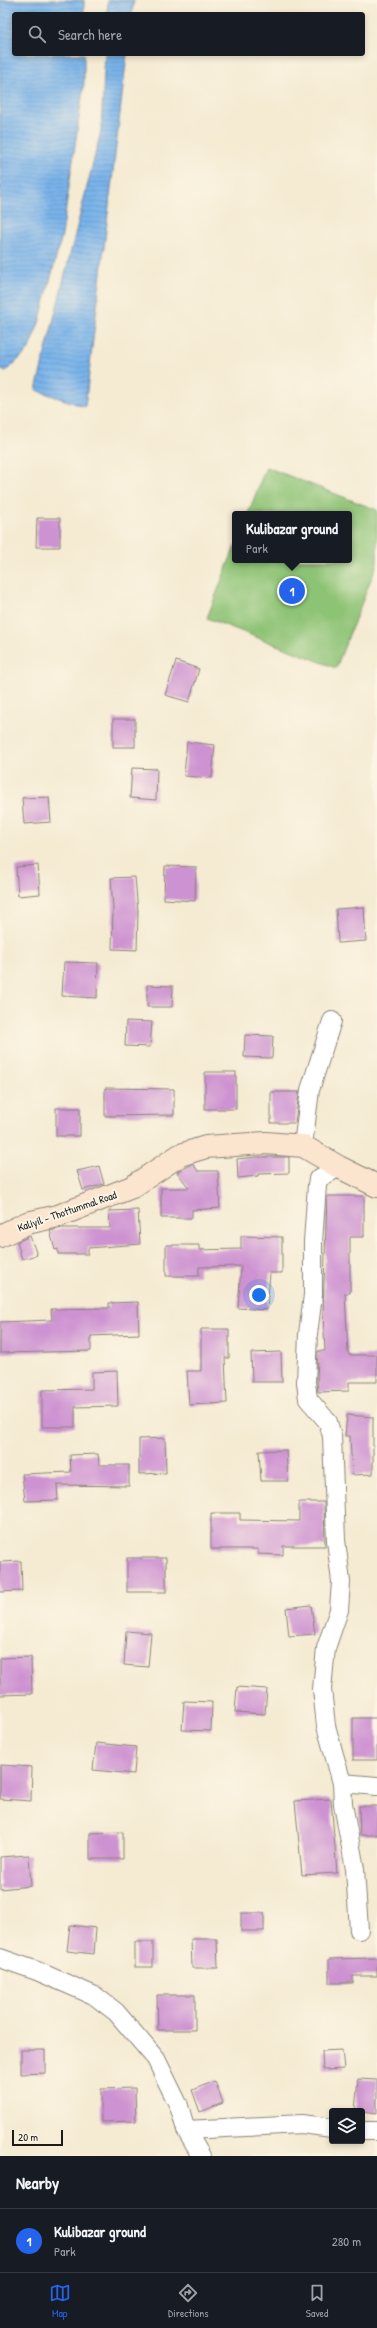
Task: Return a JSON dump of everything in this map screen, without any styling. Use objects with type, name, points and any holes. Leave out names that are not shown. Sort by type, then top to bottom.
[{"type":"main road","name":"Kaliyil - Thottummal Road","points":[[0,1236],[27,1222],[58,1216],[132,1187],[180,1155],[206,1146],[266,1143],[303,1146],[339,1167],[377,1186]]},
{"type":"street","points":[[303,1146],[310,1090],[332,1021]]},
{"type":"street","points":[[339,1167],[318,1179],[317,1185],[313,1242],[313,1295],[308,1334],[306,1382],[308,1399],[328,1422],[332,1436],[335,1518],[341,1582],[339,1610],[326,1648],[322,1690],[326,1726],[342,1783],[343,1804],[355,1870],[359,1930]]},
{"type":"street","points":[[342,1783],[377,1786]]},
{"type":"street","points":[[0,1958],[37,1971],[95,1996],[116,2012],[156,2058],[179,2106],[186,2130],[201,2156]]},
{"type":"street","points":[[186,2130],[302,2124],[329,2128]]},
{"type":"street","points":[[365,2131],[377,2131]]},
{"type":"green space","points":[[266,467],[377,510],[377,564],[336,668],[207,618],[232,554],[232,563],[352,563],[352,511],[249,511]]},
{"type":"water","points":[[0,0],[84,0],[84,12],[12,12],[12,56],[84,56],[84,83],[62,235],[39,323],[28,351],[6,371],[0,370]]},
{"type":"water","points":[[108,0],[134,0],[132,12],[107,12]]},
{"type":"water","points":[[105,56],[127,56],[85,407],[36,390],[101,131]]},
{"type":"building","points":[[37,518],[60,518],[60,547],[36,547]]},
{"type":"building","points":[[176,661],[199,669],[189,702],[165,695]]},
{"type":"building","points":[[113,719],[135,719],[135,747],[113,747]]},
{"type":"building","points":[[187,742],[215,745],[212,778],[184,776]]},
{"type":"building","points":[[132,768],[157,769],[156,800],[130,798]]},
{"type":"building","points":[[49,797],[51,822],[24,824],[22,798]]},
{"type":"building","points":[[38,865],[40,894],[18,896],[16,867]]},
{"type":"building","points":[[165,866],[196,867],[195,901],[164,899]]},
{"type":"building","points":[[135,877],[138,912],[137,950],[112,949],[113,910],[111,878]]},
{"type":"building","points":[[364,907],[366,941],[338,943],[336,909]]},
{"type":"building","points":[[64,962],[98,963],[97,998],[62,996]]},
{"type":"building","points":[[147,985],[173,986],[172,1007],[147,1007]]},
{"type":"building","points":[[126,1021],[152,1022],[150,1047],[125,1046]]},
{"type":"building","points":[[245,1035],[273,1036],[272,1058],[244,1057]]},
{"type":"building","points":[[205,1072],[236,1072],[236,1109],[205,1109]]},
{"type":"building","points":[[105,1088],[174,1089],[174,1115],[105,1116]]},
{"type":"building","points":[[271,1092],[299,1092],[295,1123],[271,1123]]},
{"type":"building","points":[[56,1108],[80,1108],[80,1136],[56,1136]]},
{"type":"building","points":[[257,1157],[289,1157],[289,1173],[258,1174],[258,1176],[238,1178],[237,1159]]},
{"type":"building","points":[[193,1164],[198,1171],[218,1171],[220,1208],[192,1210],[192,1218],[161,1218],[161,1188],[189,1188],[177,1172]]},
{"type":"building","points":[[99,1166],[104,1184],[83,1190],[77,1171]]},
{"type":"building","points":[[327,1196],[364,1196],[364,1237],[350,1237],[350,1293],[345,1293],[348,1351],[349,1355],[377,1355],[377,1382],[349,1382],[349,1391],[318,1392],[318,1351],[325,1351],[323,1313]]},
{"type":"building","points":[[138,1210],[140,1244],[88,1248],[88,1254],[58,1254],[58,1249],[55,1250],[50,1231],[62,1228],[110,1228],[109,1211]]},
{"type":"building","points":[[30,1236],[37,1255],[22,1259],[17,1242]]},
{"type":"building","points":[[241,1236],[282,1237],[282,1273],[270,1273],[267,1310],[238,1308],[241,1266],[199,1267],[199,1276],[166,1276],[166,1245],[199,1245],[199,1250],[241,1249]]},
{"type":"building","points":[[138,1302],[139,1334],[91,1336],[91,1351],[0,1353],[0,1322],[52,1320],[51,1309],[109,1308],[109,1303]]},
{"type":"building","points":[[201,1329],[229,1329],[229,1358],[225,1358],[227,1403],[189,1405],[187,1371],[201,1371]]},
{"type":"building","points":[[281,1352],[282,1382],[252,1382],[251,1353]]},
{"type":"building","points":[[117,1371],[118,1406],[75,1407],[75,1427],[42,1427],[42,1390],[92,1389],[92,1372]]},
{"type":"building","points":[[347,1415],[373,1417],[373,1474],[352,1475],[350,1436],[345,1436]]},
{"type":"building","points":[[165,1438],[166,1473],[139,1474],[139,1439]]},
{"type":"building","points":[[286,1450],[288,1481],[261,1481],[259,1451]]},
{"type":"building","points":[[98,1454],[99,1465],[129,1465],[129,1486],[57,1485],[58,1500],[25,1501],[22,1474],[71,1472],[70,1455]]},
{"type":"building","points":[[299,1502],[324,1502],[325,1546],[283,1546],[283,1555],[258,1554],[258,1549],[211,1549],[211,1513],[240,1513],[240,1520],[299,1521]]},
{"type":"building","points":[[127,1558],[166,1558],[166,1592],[127,1592]]},
{"type":"building","points":[[21,1561],[22,1591],[0,1592],[0,1562]]},
{"type":"building","points":[[311,1605],[315,1634],[289,1636],[286,1608]]},
{"type":"building","points":[[126,1631],[151,1633],[148,1667],[124,1665]]},
{"type":"building","points":[[31,1657],[32,1694],[0,1695],[0,1658]]},
{"type":"building","points":[[237,1687],[267,1689],[265,1714],[235,1712]]},
{"type":"building","points":[[184,1701],[212,1702],[211,1731],[182,1730]]},
{"type":"building","points":[[353,1718],[377,1718],[377,1760],[353,1760]]},
{"type":"building","points":[[96,1743],[136,1747],[134,1774],[93,1770]]},
{"type":"building","points":[[0,1765],[32,1767],[31,1801],[0,1799]]},
{"type":"building","points":[[331,1799],[337,1873],[302,1875],[295,1801]]},
{"type":"building","points":[[359,1806],[377,1806],[377,1835],[360,1835]]},
{"type":"building","points":[[123,1832],[123,1859],[90,1859],[90,1833]]},
{"type":"building","points":[[29,1855],[31,1886],[0,1889],[0,1857]]},
{"type":"building","points":[[241,1913],[264,1913],[264,1931],[241,1931]]},
{"type":"building","points":[[70,1925],[96,1928],[94,1954],[67,1951]]},
{"type":"building","points":[[191,1939],[217,1939],[218,1968],[192,1968]]},
{"type":"building","points":[[135,1942],[153,1942],[153,1967],[135,1967]]},
{"type":"building","points":[[377,1958],[377,1976],[353,1976],[353,1983],[329,1983],[329,1959]]},
{"type":"building","points":[[157,1995],[195,1995],[195,2030],[158,2030]]},
{"type":"building","points":[[21,2050],[45,2050],[45,2073],[21,2074]]},
{"type":"building","points":[[342,2050],[344,2069],[323,2070],[322,2051]]},
{"type":"building","points":[[358,2079],[377,2080],[377,2114],[365,2112],[365,2108],[355,2108]]},
{"type":"building","points":[[215,2081],[223,2103],[200,2112],[192,2090]]},
{"type":"building","points":[[135,2088],[136,2121],[101,2122],[101,2089]]},
{"type":"place","name":"Kulibazar ground","points":[[292,591]]}]
